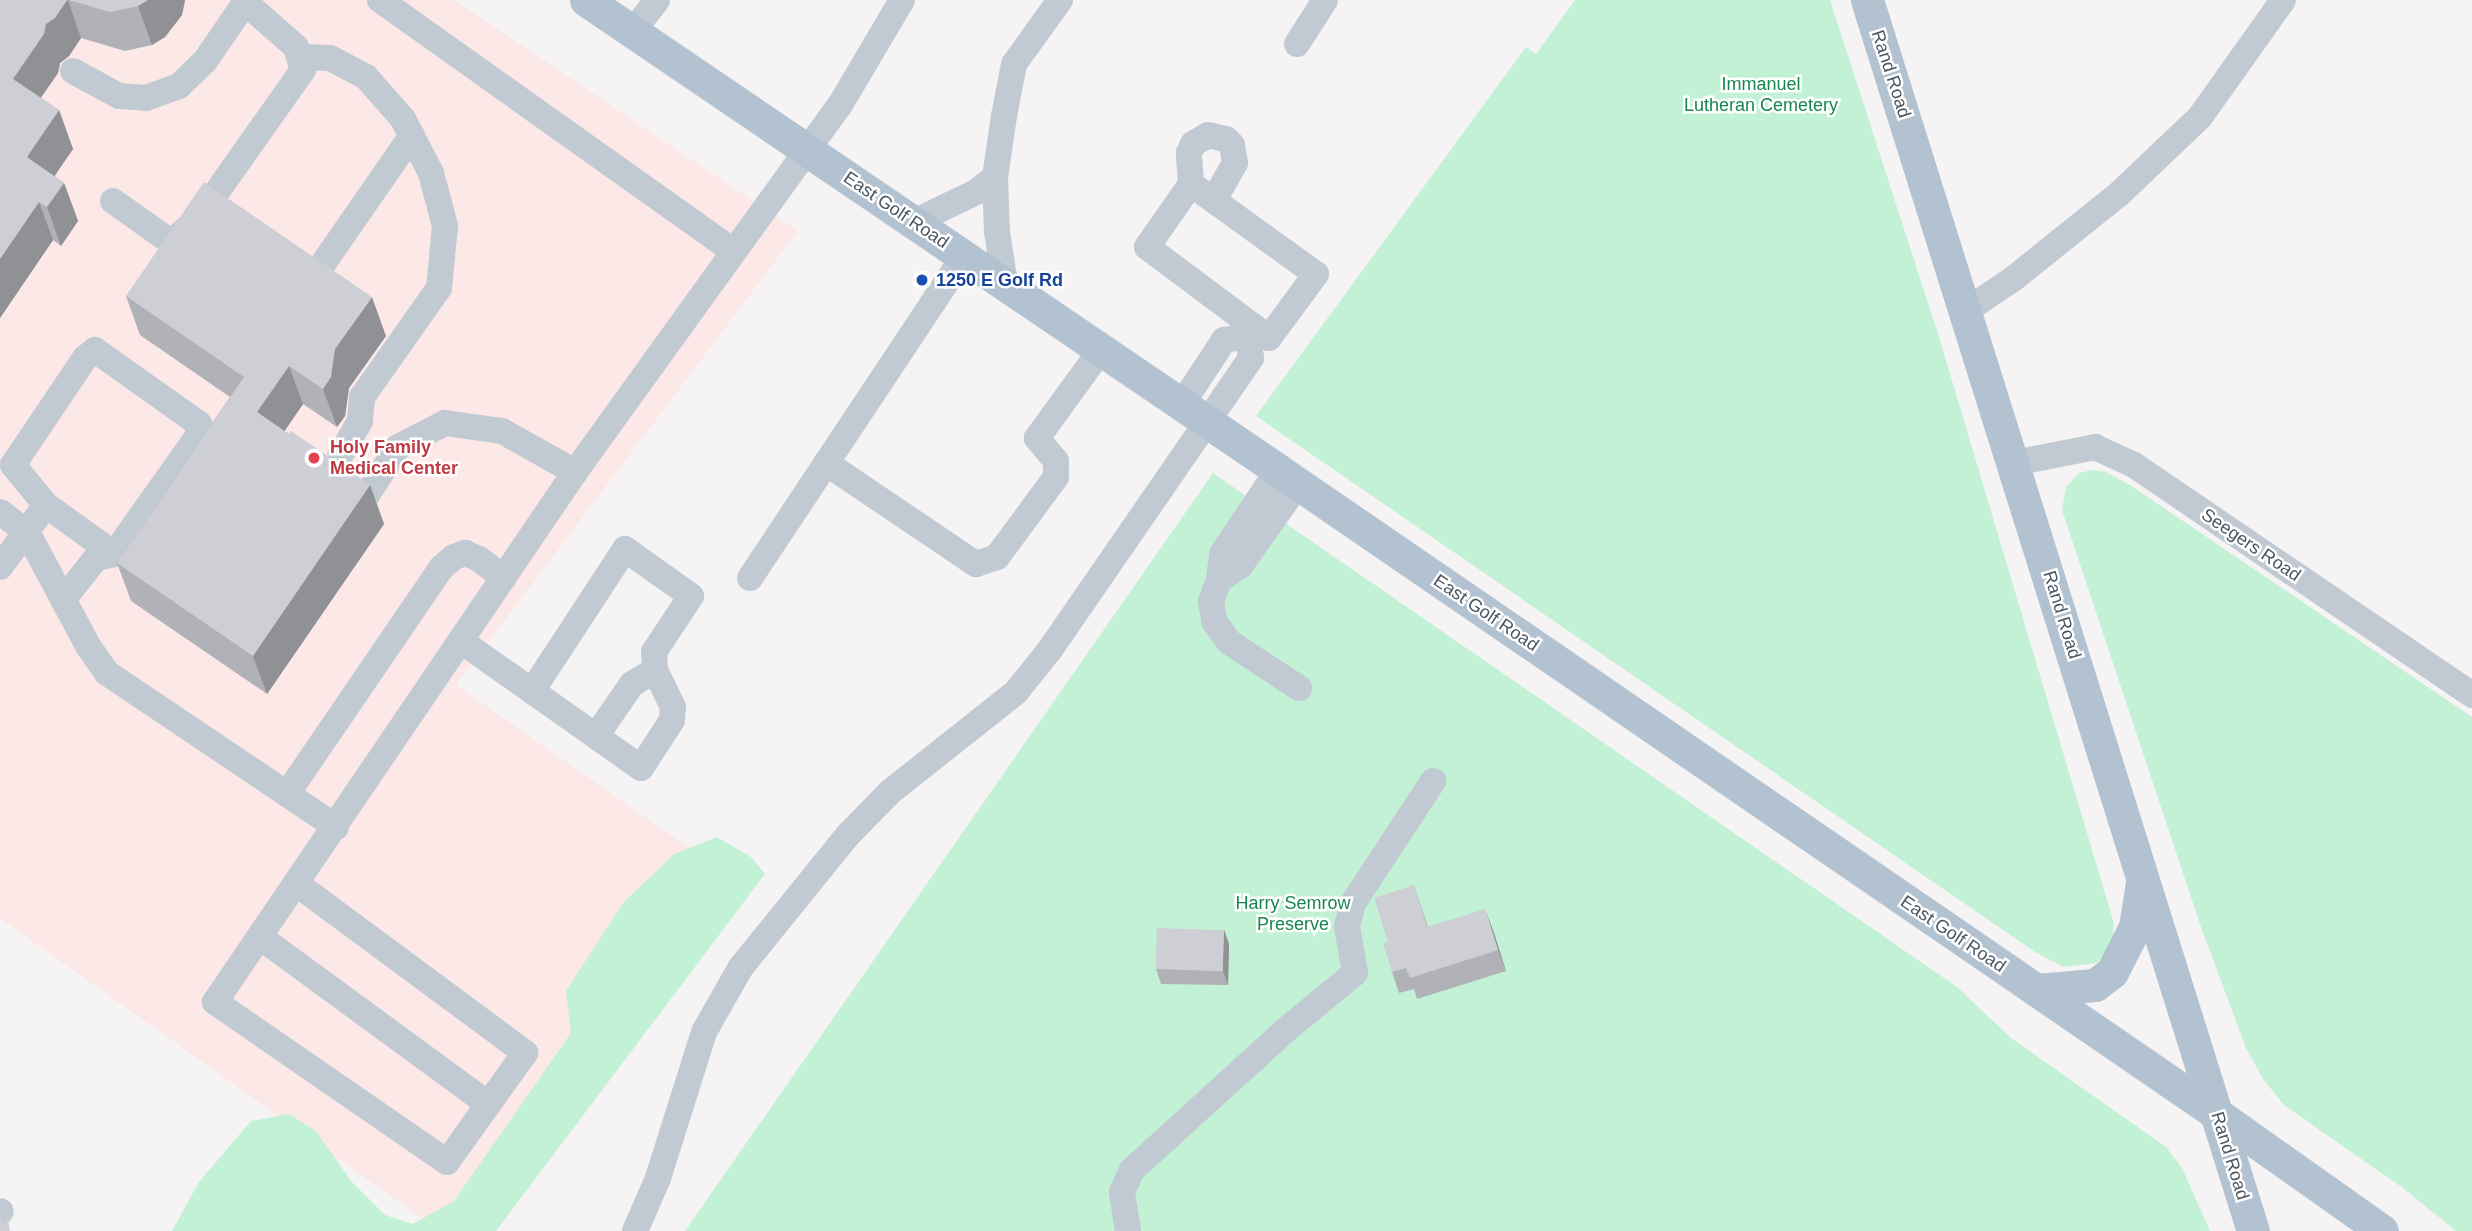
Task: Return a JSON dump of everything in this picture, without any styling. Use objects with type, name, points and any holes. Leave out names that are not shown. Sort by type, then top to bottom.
[{"type":"main road","name":"East Golf Road","points":[[586,0],[1288,477],[2217,1114],[2382,1231]]},
{"type":"main road","name":"Rand Road","points":[[1867,0],[2253,1231]]},
{"type":"main road","points":[[2036,990],[2095,985],[2112,972],[2135,927],[2143,877]]},
{"type":"street","points":[[380,0],[733,251]]},
{"type":"street","points":[[633,32],[657,0]]},
{"type":"street","points":[[297,884],[525,1053],[447,1162],[215,1002],[575,472],[844,99],[902,0]]},
{"type":"street","points":[[1005,284],[997,232],[995,177],[1014,64],[1060,0]]},
{"type":"street","points":[[1297,44],[1325,0]]},
{"type":"street","points":[[1964,312],[2013,279],[2118,195],[2200,117],[2283,0]]},
{"type":"street","points":[[73,71],[119,96],[146,98],[179,86],[205,61],[246,1],[296,47],[303,70],[197,220],[171,242],[113,201]]},
{"type":"street","points":[[299,57],[330,58],[366,77],[403,119],[432,173],[445,226],[439,288],[362,397],[360,421],[340,456]]},
{"type":"street","points":[[318,271],[412,135]]},
{"type":"street","points":[[1191,184],[1316,274],[1269,338],[1251,331],[1147,247],[1191,184],[1189,153],[1193,144],[1208,135],[1226,139],[1232,145],[1235,163],[1214,200]]},
{"type":"street","points":[[914,222],[976,191],[995,177]]},
{"type":"street","points":[[750,578],[964,257]]},
{"type":"street","points":[[635,1231],[658,1178],[704,1032],[741,968],[848,835],[890,792],[1016,692],[1049,651],[1195,414],[1251,358],[1251,331]]},
{"type":"street","points":[[64,600],[96,558],[114,554],[198,436],[198,424],[95,350],[85,358],[13,464],[46,505],[114,554]]},
{"type":"street","points":[[826,463],[976,564],[997,557],[1056,477],[1056,461],[1037,438],[1101,350]]},
{"type":"street","points":[[367,495],[398,446],[445,423],[502,431],[575,472]]},
{"type":"street","name":"Seegers Road","points":[[2014,463],[2095,447],[2134,465],[2472,695]]},
{"type":"street","points":[[1288,477],[1240,566],[1219,580],[1211,601],[1214,621],[1229,642],[1299,688]]},
{"type":"street","points":[[0,567],[46,505]]},
{"type":"street","points":[[0,512],[27,532],[88,646],[107,673],[336,827]]},
{"type":"street","points":[[461,641],[641,768],[672,720],[673,707],[655,670],[654,652],[691,596],[625,549],[532,691]]},
{"type":"street","points":[[287,794],[440,568],[454,557],[465,553],[480,559],[504,578]]},
{"type":"street","points":[[596,736],[632,684],[655,670]]},
{"type":"street","points":[[1128,1231],[1122,1192],[1132,1170],[1287,1029],[1356,973],[1347,926],[1353,904],[1433,780]]},
{"type":"street","points":[[260,937],[488,1104]]},
{"type":"shaded area","name":"Holy Family Medical Center","points":[[0,0],[454,0],[798,231],[456,685],[725,873],[440,1231],[0,918]]},
{"type":"green space","name":"Immanuel Lutheran Cemetery","points":[[1575,0],[1830,0],[1939,337],[2113,920],[2114,938],[2108,952],[2097,963],[2064,967],[2035,952],[1256,416],[1526,47],[1536,54]]},
{"type":"green space","points":[[2092,470],[2106,472],[2130,485],[2472,717],[2472,1231],[2456,1231],[2403,1188],[2284,1105],[2263,1079],[2246,1048],[2201,927],[2062,510],[2066,487],[2079,473]]},
{"type":"green space","name":"Harry Semrow Preserve","points":[[1213,473],[1957,987],[2011,1038],[2166,1147],[2182,1168],[2210,1231],[685,1231]]},
{"type":"green space","points":[[717,837],[751,857],[765,874],[496,1231],[172,1231],[199,1182],[251,1121],[289,1114],[316,1131],[352,1182],[385,1215],[413,1224],[454,1201],[571,1033],[566,991],[623,903],[674,854]]},
{"type":"building","points":[[0,0],[67,0],[55,18],[46,24],[44,34],[13,79],[59,110],[27,157],[64,183],[47,207],[39,202],[0,259]]},
{"type":"building","points":[[69,0],[148,0],[138,6],[110,12]]},
{"type":"building","points":[[204,182],[372,297],[335,349],[331,377],[323,389],[289,366],[257,412],[289,434],[291,431],[370,485],[253,656],[117,563],[244,377],[126,296]]},
{"type":"building","points":[[1414,885],[1427,927],[1485,909],[1498,950],[1410,978],[1406,968],[1392,972],[1383,943],[1388,942],[1374,898]]},
{"type":"building","points":[[1157,928],[1224,930],[1223,971],[1156,969]]},
{"type":"building","points":[[0,1213],[2,1223],[8,1220],[10,1231],[0,1231]]},
{"type":"place","name":"1250 E Golf Rd","points":[[922,280]]},
{"type":"place","name":"Holy Family Medical Center","points":[[314,458]]}]
